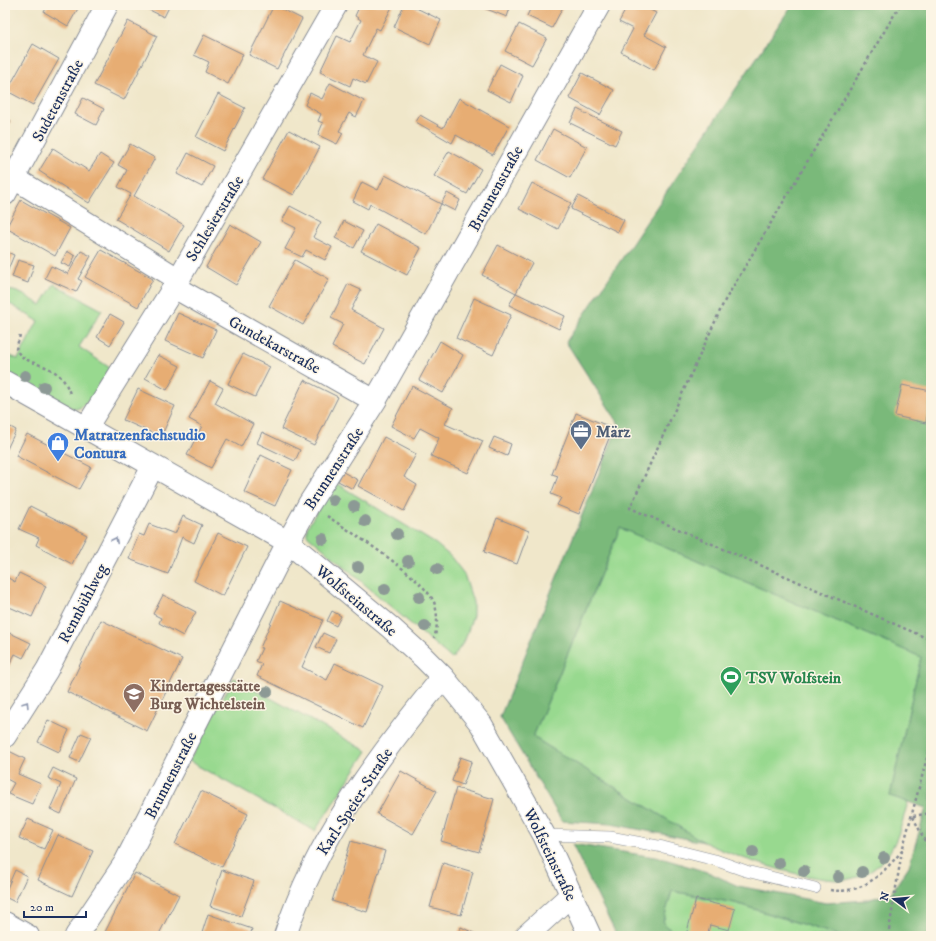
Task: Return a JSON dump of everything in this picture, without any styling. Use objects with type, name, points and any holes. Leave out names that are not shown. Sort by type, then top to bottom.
[{"type":"street","name":"Sudetenstraße","points":[[9,186],[107,5]]},
{"type":"street","name":"Schlesierstraße","points":[[80,424],[176,283],[336,5]]},
{"type":"street","name":"Brunnenstraße","points":[[76,936],[125,863],[288,542],[309,504],[375,401],[599,5]]},
{"type":"street","name":"Gundekarstraße","points":[[9,186],[375,401]]},
{"type":"street","name":"Wolfsteinstraße","points":[[5,382],[288,542],[391,628],[443,677],[480,724],[544,835],[590,936]]},
{"type":"street","name":"Rennbühlweg","points":[[5,736],[54,657],[153,466]]},
{"type":"street","name":"Karl-Speier-Straße","points":[[285,936],[307,876],[343,814],[390,744],[443,677]]},
{"type":"street","points":[[526,936],[571,895]]},
{"type":"street","points":[[5,923],[28,936]]},
{"type":"lane","points":[[544,835],[610,837],[656,845],[715,860],[753,873],[815,888]]},
{"type":"path","points":[[900,5],[724,302],[630,508],[931,640]]},
{"type":"path","points":[[20,335],[16,349],[20,355],[58,373],[69,392],[80,424]]},
{"type":"path","points":[[309,504],[395,563],[422,586],[434,602],[437,613],[437,622],[433,639]]},
{"type":"path","points":[[888,936],[902,850],[913,816],[931,743]]},
{"type":"path","points":[[913,816],[931,812]]},
{"type":"path","points":[[913,816],[931,853]]},
{"type":"path","points":[[815,888],[835,890],[859,888],[877,878],[902,850]]},
{"type":"green space","points":[[792,5],[931,5],[931,936],[840,936],[735,903],[672,891],[663,922],[676,936],[617,936],[572,844],[661,858],[710,873],[738,886],[826,903],[867,900],[891,893],[909,866],[926,808],[890,796],[921,657],[620,528],[533,737],[704,842],[611,824],[562,821],[500,717],[619,424],[566,342]]},
{"type":"green space","points":[[54,284],[102,310],[79,347],[110,368],[85,405],[74,409],[5,374],[5,354],[18,359],[38,321],[5,301],[5,291],[14,291],[41,305]]},
{"type":"green space","points":[[334,482],[436,544],[451,557],[464,574],[473,602],[473,615],[465,640],[452,659],[307,535],[307,528]]},
{"type":"green space","name":"TSV Wolfstein","points":[[620,528],[921,657],[890,796],[908,802],[897,838],[893,846],[882,862],[871,871],[849,879],[826,879],[790,872],[734,855],[689,834],[533,737]]},
{"type":"green space","points":[[234,678],[367,751],[315,831],[189,761]]},
{"type":"green space","points":[[672,891],[735,903],[840,936],[676,936],[663,922]]},
{"type":"building","points":[[48,5],[80,5],[68,26],[44,12]]},
{"type":"building","points":[[139,5],[170,5],[164,17]]},
{"type":"building","points":[[274,5],[302,19],[277,69],[249,55]]},
{"type":"building","points":[[360,5],[393,5],[380,30],[376,28],[363,55],[377,62],[366,84],[353,78],[350,86],[320,72],[337,36],[350,42],[361,20],[355,16]]},
{"type":"building","points":[[404,5],[410,5],[441,20],[430,44],[394,27]]},
{"type":"building","points":[[476,5],[511,5],[507,17]]},
{"type":"building","points":[[532,5],[564,5],[552,28],[527,16]]},
{"type":"building","points":[[628,5],[641,5],[656,13],[644,35],[666,47],[654,70],[621,52],[633,29],[619,22]]},
{"type":"building","points":[[128,21],[157,36],[124,100],[94,85]]},
{"type":"building","points":[[519,24],[547,38],[532,65],[505,51]]},
{"type":"building","points":[[204,35],[243,54],[228,84],[205,72],[209,62],[194,55]]},
{"type":"building","points":[[33,44],[59,59],[33,105],[7,91]]},
{"type":"building","points":[[500,64],[523,76],[511,102],[487,90]]},
{"type":"building","points":[[582,73],[614,90],[600,115],[569,98]]},
{"type":"building","points":[[330,83],[364,101],[356,117],[349,113],[339,131],[343,133],[337,144],[318,135],[323,123],[318,121],[321,114],[305,105],[310,93],[322,99]]},
{"type":"building","points":[[218,94],[245,108],[223,151],[196,137]]},
{"type":"building","points":[[83,98],[104,109],[96,125],[75,114]]},
{"type":"building","points":[[459,98],[509,126],[493,155],[456,135],[452,143],[416,122],[420,115],[443,128]]},
{"type":"building","points":[[577,109],[622,131],[615,145],[570,123]]},
{"type":"building","points":[[5,118],[11,121],[5,134]]},
{"type":"building","points":[[553,129],[587,147],[570,178],[537,160]]},
{"type":"building","points":[[289,130],[320,147],[294,195],[262,179]]},
{"type":"building","points":[[130,144],[155,158],[134,196],[184,225],[169,251],[116,219],[131,194],[118,187],[127,170],[118,165]]},
{"type":"building","points":[[53,148],[89,171],[100,154],[114,163],[89,203],[39,171]]},
{"type":"building","points":[[449,151],[481,169],[467,194],[434,176]]},
{"type":"building","points":[[188,153],[213,166],[202,187],[177,174]]},
{"type":"building","points":[[385,175],[441,204],[426,234],[370,204],[368,209],[353,201],[362,182],[378,190]]},
{"type":"building","points":[[532,183],[571,203],[558,229],[519,209]]},
{"type":"building","points":[[447,193],[460,200],[455,211],[441,204]]},
{"type":"building","points":[[578,196],[624,220],[618,232],[571,209]]},
{"type":"building","points":[[21,200],[70,228],[55,256],[6,228]]},
{"type":"building","points":[[290,206],[321,222],[313,237],[332,247],[325,260],[306,250],[302,257],[285,249],[296,228],[282,221]]},
{"type":"building","points":[[344,221],[363,231],[354,248],[335,238]]},
{"type":"building","points":[[230,224],[261,242],[236,285],[206,267]]},
{"type":"building","points":[[376,224],[421,248],[407,275],[361,251]]},
{"type":"building","points":[[498,245],[532,263],[516,293],[482,275]]},
{"type":"building","points":[[101,250],[153,279],[138,307],[85,277]]},
{"type":"building","points":[[5,251],[14,255],[5,277]]},
{"type":"building","points":[[67,251],[75,256],[70,267],[61,263]]},
{"type":"building","points":[[81,251],[91,256],[78,279],[82,281],[76,292],[45,278],[51,266],[68,274]]},
{"type":"building","points":[[18,260],[34,265],[28,283],[12,277]]},
{"type":"building","points":[[295,260],[329,279],[303,325],[269,306]]},
{"type":"building","points":[[348,284],[361,290],[351,310],[384,328],[365,364],[332,347],[343,324],[331,318]]},
{"type":"building","points":[[516,293],[565,316],[559,329],[509,305]]},
{"type":"building","points":[[474,298],[511,315],[493,355],[456,338]]},
{"type":"building","points":[[178,313],[216,330],[203,358],[165,341]]},
{"type":"building","points":[[110,314],[124,322],[110,345],[97,337]]},
{"type":"building","points":[[440,341],[463,355],[443,393],[419,380]]},
{"type":"building","points":[[243,354],[270,367],[255,397],[228,384]]},
{"type":"building","points":[[158,355],[180,366],[167,390],[145,378]]},
{"type":"building","points":[[304,380],[338,397],[314,445],[281,429]]},
{"type":"building","points":[[210,381],[223,388],[215,403],[253,424],[241,447],[227,439],[211,468],[187,455],[202,426],[189,419]]},
{"type":"building","points":[[902,385],[931,391],[926,423],[895,416]]},
{"type":"building","points":[[412,386],[453,408],[445,424],[483,441],[468,473],[431,456],[439,438],[420,428],[414,438],[391,426]]},
{"type":"building","points":[[138,389],[175,406],[161,437],[123,420]]},
{"type":"building","points":[[576,413],[613,428],[579,514],[557,505],[561,498],[551,494],[558,476],[552,474]]},
{"type":"building","points":[[5,424],[16,430],[7,449],[5,448]]},
{"type":"building","points":[[262,432],[300,450],[295,461],[257,443]]},
{"type":"building","points":[[27,434],[91,467],[79,489],[16,456]]},
{"type":"building","points":[[384,437],[416,454],[404,477],[417,485],[404,511],[358,486]]},
{"type":"building","points":[[494,437],[511,444],[507,456],[489,448]]},
{"type":"building","points":[[261,455],[292,470],[275,506],[244,492]]},
{"type":"building","points":[[343,472],[358,480],[353,489],[338,481]]},
{"type":"building","points":[[30,506],[87,535],[72,564],[36,545],[39,538],[19,529]]},
{"type":"building","points":[[183,516],[202,525],[194,543],[182,537],[168,574],[129,559],[139,534],[144,536],[149,524],[175,534]]},
{"type":"building","points":[[497,518],[529,531],[517,564],[484,552]]},
{"type":"building","points":[[218,533],[247,547],[223,596],[194,581]]},
{"type":"building","points":[[19,573],[46,586],[32,617],[5,605],[5,576],[15,582]]},
{"type":"building","points":[[163,595],[196,612],[183,636],[159,623],[161,618],[153,614]]},
{"type":"building","points":[[280,601],[323,620],[302,667],[327,680],[335,663],[383,686],[363,728],[257,676],[262,664],[256,661]]},
{"type":"building","points":[[332,611],[341,616],[336,626],[327,621]]},
{"type":"building","points":[[101,620],[182,659],[147,731],[67,692]]},
{"type":"building","points":[[10,633],[31,643],[23,658],[15,654],[5,674],[5,643]]},
{"type":"building","points":[[323,633],[336,639],[329,653],[316,647]]},
{"type":"building","points":[[48,720],[69,730],[59,752],[38,742]]},
{"type":"building","points":[[81,733],[91,737],[79,762],[70,758]]},
{"type":"building","points":[[9,751],[25,759],[18,774],[41,784],[32,804],[8,794],[14,783],[5,778],[5,759]]},
{"type":"building","points":[[460,757],[472,761],[463,785],[452,781]]},
{"type":"building","points":[[53,768],[76,779],[61,814],[50,809],[61,784],[48,778]]},
{"type":"building","points":[[401,771],[437,791],[413,834],[377,814]]},
{"type":"building","points":[[456,788],[494,799],[479,852],[441,841]]},
{"type":"building","points":[[201,791],[248,814],[222,867],[175,844]]},
{"type":"building","points":[[28,819],[53,830],[44,849],[19,838]]},
{"type":"building","points":[[58,835],[93,851],[72,896],[38,880]]},
{"type":"building","points":[[351,841],[385,851],[367,912],[332,901]]},
{"type":"building","points":[[443,863],[473,872],[461,915],[430,907]]},
{"type":"building","points":[[15,870],[27,876],[15,902],[5,897],[5,893]]},
{"type":"building","points":[[222,870],[254,881],[241,916],[210,906]]},
{"type":"building","points":[[135,873],[179,895],[158,936],[103,936]]},
{"type":"building","points":[[696,899],[735,909],[729,930],[710,925],[707,936],[686,935]]},
{"type":"building","points":[[208,914],[252,929],[250,936],[201,936]]},
{"type":"building","points":[[461,927],[480,936],[457,936]]},
{"type":"place","name":"März","points":[[581,450]]},
{"type":"place","name":"Matratzenfachstudio Contura","points":[[58,462]]},
{"type":"place","name":"TSV Wolfstein","points":[[731,696]]},
{"type":"place","name":"Kindertagesstätte Burg Wichtelstein","points":[[134,714]]}]
